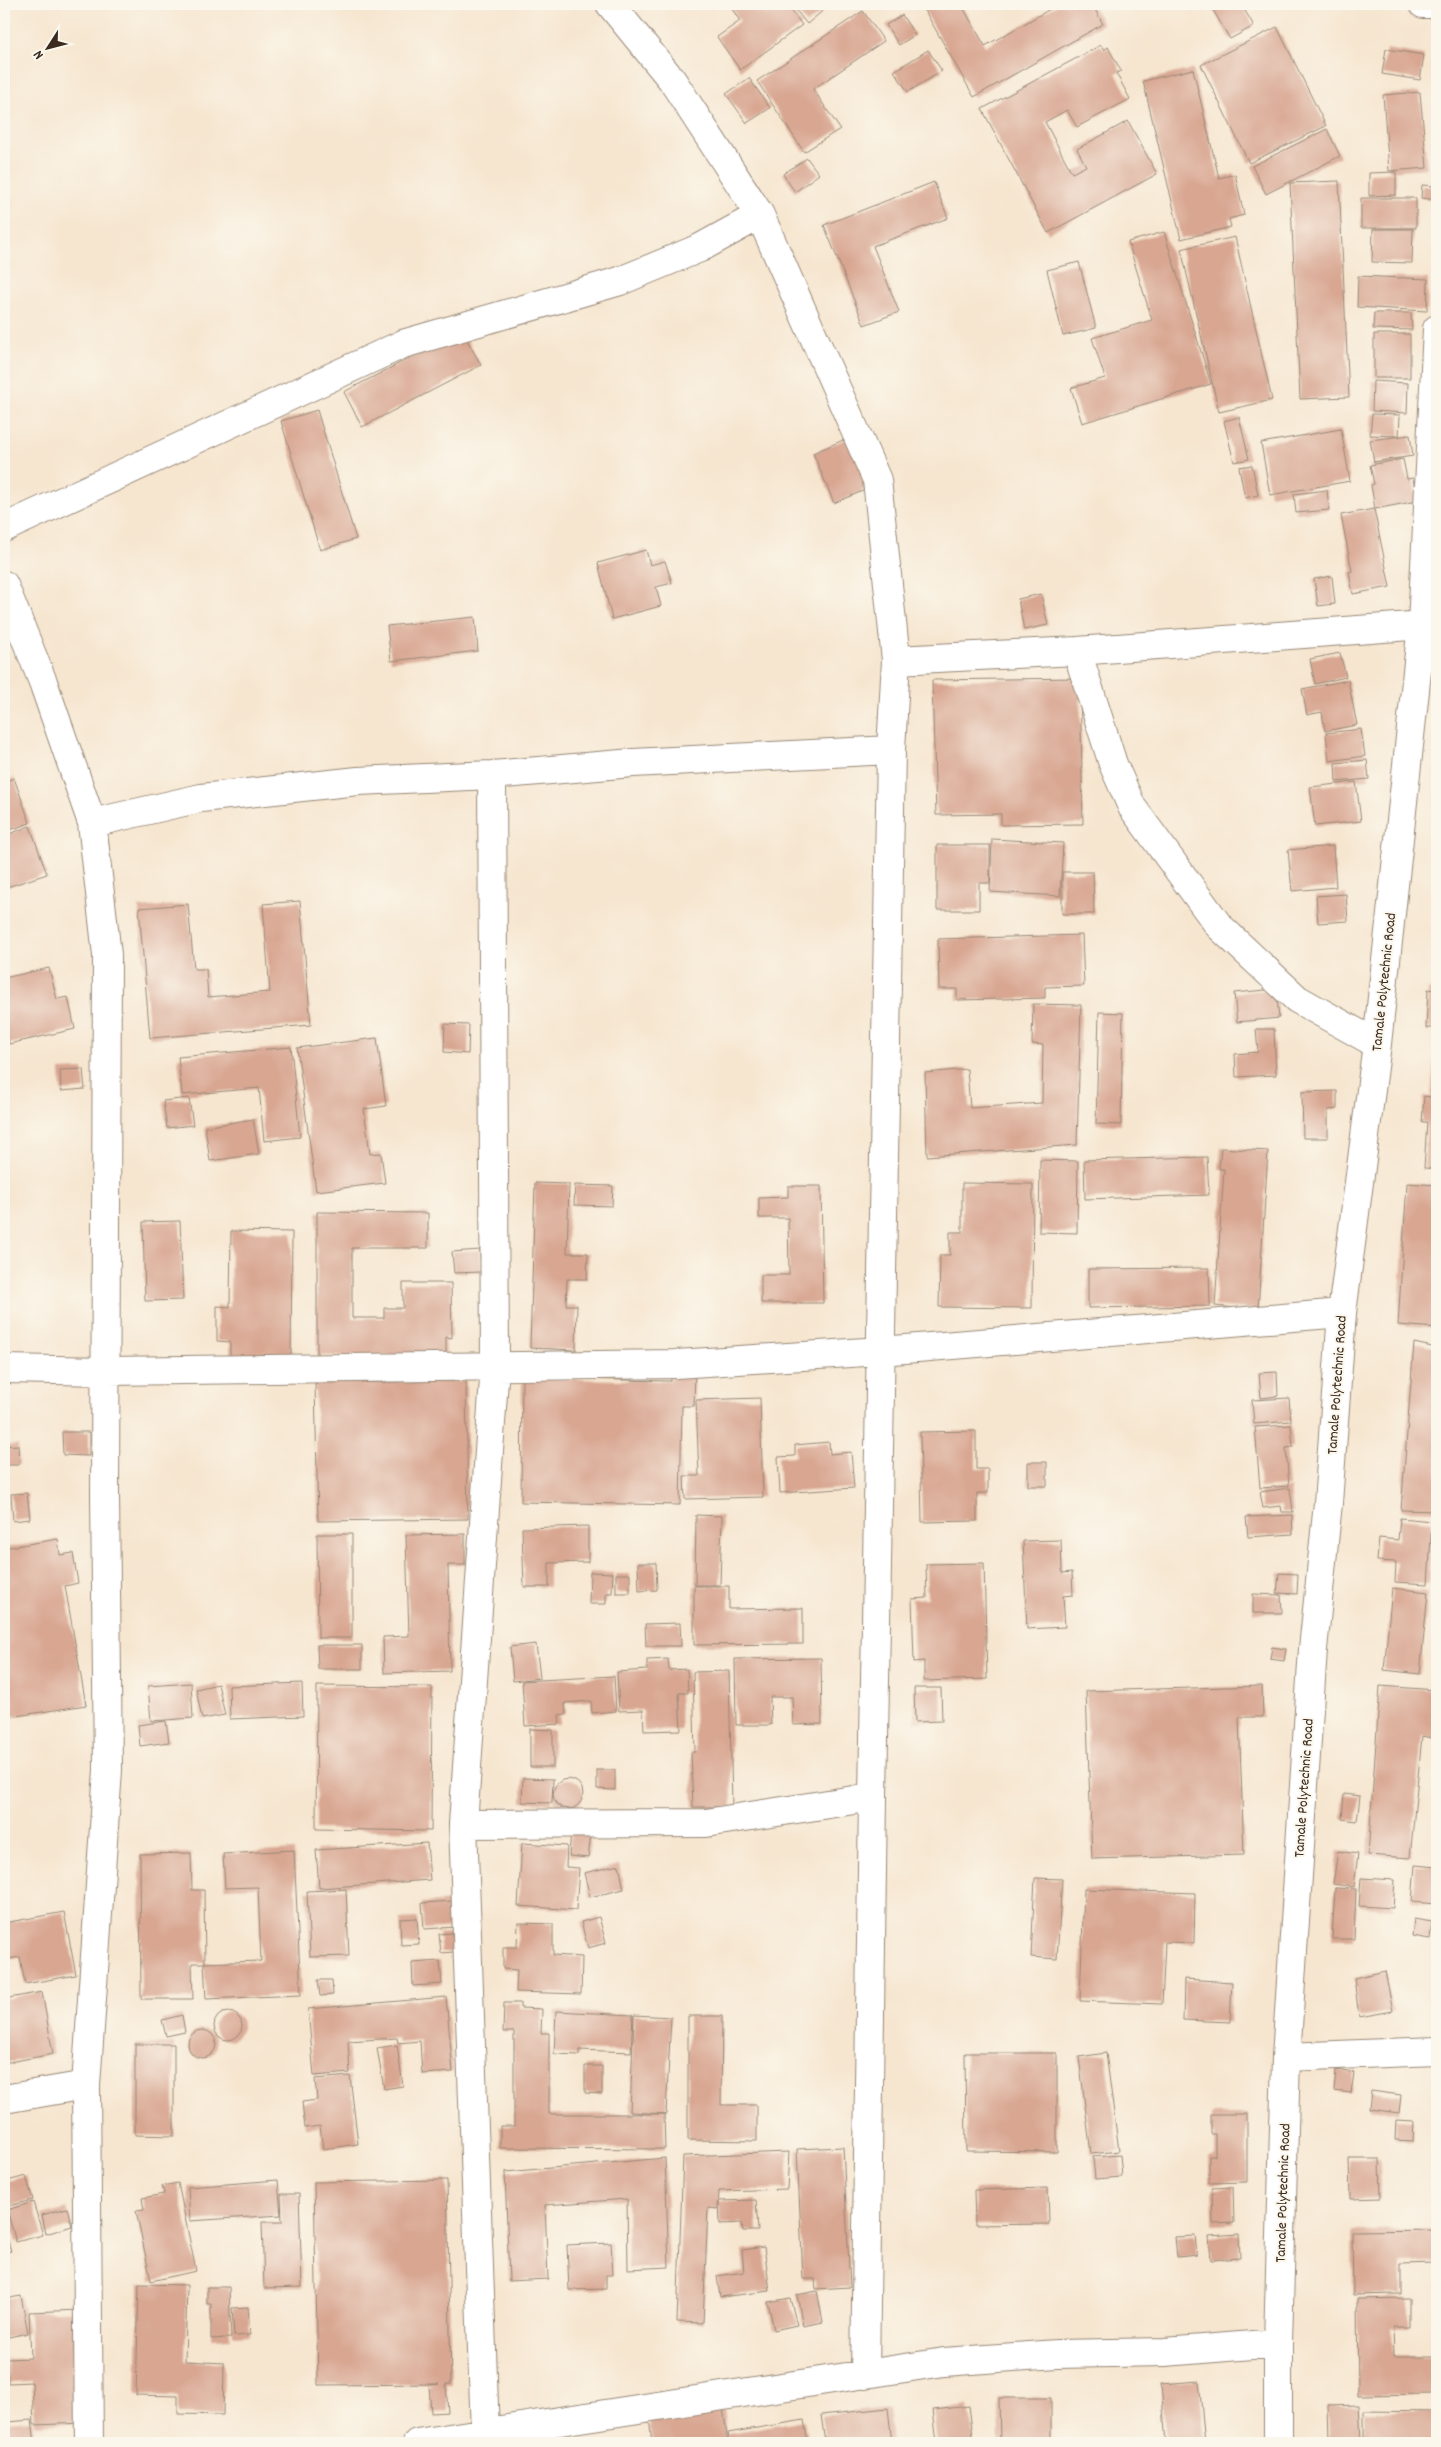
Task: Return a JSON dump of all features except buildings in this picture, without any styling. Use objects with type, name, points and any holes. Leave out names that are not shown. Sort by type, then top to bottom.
[{"type":"street","points":[[610,4],[672,80],[760,214],[876,480],[896,660],[891,750],[865,2375]]},
{"type":"street","points":[[1423,4],[1437,4]]},
{"type":"street","points":[[4,528],[403,344],[620,281],[700,248],[760,214]]},
{"type":"street","name":"Tamale Polytechnic Road","points":[[1278,2443],[1278,2343],[1286,2057],[1313,1649],[1328,1503],[1342,1313],[1429,624],[1437,329]]},
{"type":"street","points":[[4,585],[43,682],[92,823],[107,956],[105,1496],[108,1770],[86,2085],[89,2443]]},
{"type":"street","points":[[896,660],[1077,651],[1429,624]]},
{"type":"street","points":[[1077,651],[1113,764],[1132,807],[1219,926],[1297,999],[1377,1044]]},
{"type":"street","points":[[92,823],[201,798],[358,781],[492,775],[633,763],[891,750]]},
{"type":"street","points":[[485,2433],[462,1824],[495,1365],[492,775]]},
{"type":"street","points":[[4,1369],[106,1371],[676,1364],[881,1352],[1342,1313]]},
{"type":"street","points":[[462,1824],[706,1824],[873,1798]]},
{"type":"street","points":[[1286,2057],[1437,2050]]},
{"type":"street","points":[[4,2099],[86,2085]]},
{"type":"street","points":[[417,2443],[944,2362],[1057,2354],[1165,2352],[1278,2343]]}]
